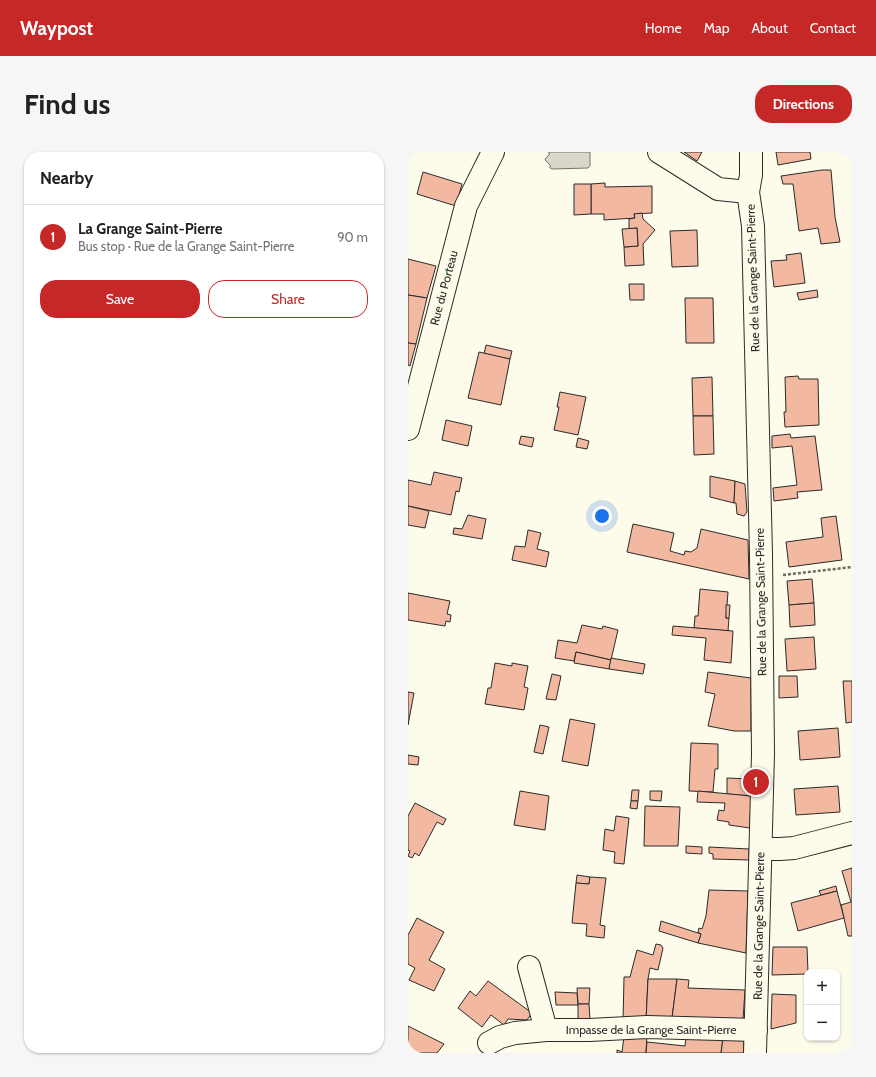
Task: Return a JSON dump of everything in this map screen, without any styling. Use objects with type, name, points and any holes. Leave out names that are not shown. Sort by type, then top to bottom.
[{"type":"street","name":"Rue du Porteau","points":[[408,429],[466,206],[493,152]]},
{"type":"street","points":[[659,152],[718,189],[748,192]]},
{"type":"street","name":"Rue de la Grange Saint-Pierre","points":[[751,152],[751,176],[748,192],[753,226],[761,578],[763,754],[755,1053]]},
{"type":"street","points":[[761,849],[794,848],[852,833]]},
{"type":"street","points":[[529,967],[546,1030]]},
{"type":"street","name":"Impasse de la Grange Saint-Pierre","points":[[489,1043],[500,1037],[515,1033],[546,1030],[647,1028],[756,1030]]},
{"type":"path","points":[[761,578],[852,567]]},
{"type":"shaded area","points":[[549,152],[590,152],[590,166],[588,168],[552,169],[545,159],[549,155]]},
{"type":"building","points":[[684,152],[702,152],[697,161]]},
{"type":"building","points":[[776,152],[810,152],[811,159],[778,165]]},
{"type":"building","points":[[831,170],[835,217],[840,242],[821,244],[818,228],[799,231],[793,184],[783,184],[781,176]]},
{"type":"building","points":[[423,172],[462,184],[456,206],[417,194]]},
{"type":"building","points":[[605,183],[605,187],[652,186],[652,213],[634,214],[635,218],[604,220],[604,214],[591,214],[591,184]]},
{"type":"building","points":[[574,184],[591,184],[591,214],[574,215]]},
{"type":"building","points":[[642,213],[643,219],[655,230],[643,244],[644,265],[625,266],[624,247],[638,246],[637,228],[629,229],[629,219],[635,218],[634,214]]},
{"type":"building","points":[[637,228],[638,246],[624,247],[622,229]]},
{"type":"building","points":[[697,230],[698,266],[672,267],[670,231]]},
{"type":"building","points":[[801,253],[805,283],[774,287],[771,261],[787,260],[786,255]]},
{"type":"building","points":[[408,259],[436,266],[427,298],[408,295]]},
{"type":"building","points":[[629,284],[644,284],[644,300],[630,300]]},
{"type":"building","points":[[817,290],[818,297],[799,300],[797,293]]},
{"type":"building","points":[[408,295],[427,298],[416,344],[408,343]]},
{"type":"building","points":[[685,298],[713,298],[714,343],[686,343]]},
{"type":"building","points":[[408,343],[416,344],[410,366],[408,365]]},
{"type":"building","points":[[486,345],[512,351],[510,359],[484,354]]},
{"type":"building","points":[[479,352],[510,359],[501,405],[468,398]]},
{"type":"building","points":[[798,376],[799,379],[818,379],[819,425],[785,427],[785,377]]},
{"type":"building","points":[[712,377],[713,416],[693,416],[692,378]]},
{"type":"building","points":[[560,392],[586,397],[578,435],[554,430],[559,407],[557,407]]},
{"type":"building","points":[[693,416],[713,416],[714,454],[694,455]]},
{"type":"building","points":[[446,420],[472,426],[468,446],[442,440]]},
{"type":"building","points":[[790,434],[791,438],[815,436],[822,490],[797,492],[798,498],[774,501],[773,488],[797,485],[792,446],[772,448],[772,436]]},
{"type":"building","points":[[521,436],[534,438],[532,447],[519,444]]},
{"type":"building","points":[[578,438],[589,441],[587,449],[576,447]]},
{"type":"building","points":[[434,472],[462,478],[459,492],[456,491],[451,515],[408,506],[408,480],[431,485]]},
{"type":"building","points":[[710,476],[735,481],[734,503],[710,497]]},
{"type":"building","points":[[735,481],[745,484],[747,512],[744,516],[737,514],[736,503],[734,503]]},
{"type":"building","points":[[408,506],[429,511],[425,528],[408,525]]},
{"type":"building","points":[[468,515],[486,519],[482,539],[453,534],[454,528],[462,529]]},
{"type":"building","points":[[836,516],[842,560],[789,567],[786,542],[823,537],[821,518]]},
{"type":"building","points":[[633,524],[674,533],[670,551],[684,555],[685,551],[691,552],[697,548],[701,529],[748,540],[749,579],[627,552]]},
{"type":"building","points":[[528,530],[541,533],[537,549],[549,552],[546,567],[512,560],[515,546],[525,547]]},
{"type":"building","points":[[812,579],[814,603],[789,605],[787,581]]},
{"type":"building","points":[[700,589],[728,592],[726,618],[729,618],[728,631],[694,628],[695,616],[698,616]]},
{"type":"building","points":[[408,593],[450,601],[447,614],[451,615],[450,622],[446,621],[445,626],[408,620]]},
{"type":"building","points":[[814,603],[815,625],[790,627],[789,605]]},
{"type":"building","points":[[726,605],[730,605],[729,618],[726,618]]},
{"type":"building","points":[[582,625],[602,629],[603,626],[618,630],[611,660],[576,652],[574,661],[555,658],[558,640],[577,643]]},
{"type":"building","points":[[673,626],[733,631],[731,663],[704,660],[706,638],[672,635]]},
{"type":"building","points":[[814,637],[816,669],[787,671],[785,639]]},
{"type":"building","points":[[576,652],[611,660],[609,669],[574,663]]},
{"type":"building","points":[[611,658],[645,664],[643,674],[609,669]]},
{"type":"building","points":[[495,663],[512,666],[512,663],[528,666],[524,687],[528,688],[524,710],[485,704],[488,688],[491,688]]},
{"type":"building","points":[[708,672],[751,678],[751,731],[734,731],[708,726],[715,694],[705,692]]},
{"type":"building","points":[[552,674],[561,676],[556,700],[546,699]]},
{"type":"building","points":[[779,676],[797,676],[798,697],[779,698]]},
{"type":"building","points":[[843,681],[852,681],[852,722],[846,723]]},
{"type":"building","points":[[408,692],[414,693],[408,725]]},
{"type":"building","points":[[570,719],[595,724],[588,766],[562,761]]},
{"type":"building","points":[[540,725],[549,727],[543,754],[534,752]]},
{"type":"building","points":[[838,728],[840,757],[800,760],[798,731]]},
{"type":"building","points":[[691,743],[718,744],[718,769],[715,769],[713,792],[689,791]]},
{"type":"building","points":[[408,755],[419,757],[418,765],[408,764]]},
{"type":"building","points":[[727,778],[751,779],[751,796],[727,794]]},
{"type":"building","points":[[838,786],[840,812],[796,815],[794,789]]},
{"type":"building","points":[[632,790],[639,790],[638,801],[631,801]]},
{"type":"building","points":[[520,791],[549,796],[545,830],[514,825]]},
{"type":"building","points":[[650,791],[662,791],[661,801],[650,800]]},
{"type":"building","points":[[698,791],[751,796],[750,828],[729,825],[729,822],[717,820],[719,810],[724,811],[725,803],[697,802]]},
{"type":"building","points":[[631,801],[638,801],[637,809],[630,808]]},
{"type":"building","points":[[415,803],[446,819],[443,825],[437,822],[419,856],[415,853],[412,858],[408,856],[410,851],[408,850],[408,816]]},
{"type":"building","points":[[645,806],[680,807],[678,846],[644,846]]},
{"type":"building","points":[[616,816],[629,818],[624,864],[614,863],[615,852],[603,850],[605,829],[614,831]]},
{"type":"building","points":[[686,846],[702,847],[702,854],[686,853]]},
{"type":"building","points":[[709,847],[749,849],[749,860],[713,859],[713,854],[709,853]]},
{"type":"building","points":[[852,868],[852,936],[848,936],[841,905],[851,902],[842,871]]},
{"type":"building","points":[[577,875],[590,877],[589,884],[576,883]]},
{"type":"building","points":[[590,877],[606,878],[600,925],[605,926],[604,938],[586,936],[587,924],[572,923],[576,883],[589,884]]},
{"type":"building","points":[[836,886],[837,891],[821,895],[819,891]]},
{"type":"building","points":[[709,890],[748,891],[746,953],[698,943],[701,934],[698,932],[699,928],[702,929],[706,916]]},
{"type":"building","points":[[837,891],[844,918],[798,931],[791,903]]},
{"type":"building","points":[[417,918],[444,932],[429,960],[445,969],[434,991],[409,980],[415,968],[408,964],[408,935]]},
{"type":"building","points":[[661,921],[701,934],[698,943],[659,931]]},
{"type":"building","points":[[656,944],[661,945],[663,948],[658,970],[650,968],[646,1021],[623,1022],[624,977],[630,977],[637,950],[653,955]]},
{"type":"building","points":[[773,947],[807,947],[808,969],[804,969],[804,974],[772,975]]},
{"type":"building","points":[[648,979],[677,979],[672,1018],[646,1021]]},
{"type":"building","points":[[677,979],[689,980],[688,988],[745,990],[743,1020],[672,1018]]},
{"type":"building","points":[[488,981],[532,1013],[527,1020],[508,1019],[504,1025],[491,1015],[482,1027],[458,1008],[470,991],[476,996]]},
{"type":"building","points":[[577,988],[590,988],[589,1004],[578,1004]]},
{"type":"building","points":[[555,992],[577,993],[578,1005],[556,1005]]},
{"type":"building","points":[[772,994],[796,995],[796,1023],[771,1029]]},
{"type":"building","points":[[578,1004],[589,1004],[590,1020],[578,1024]]},
{"type":"building","points":[[408,1026],[444,1044],[437,1053],[408,1053]]},
{"type":"building","points":[[647,1034],[646,1053],[617,1053],[617,1050],[622,1052],[624,1036]]},
{"type":"building","points":[[686,1037],[723,1038],[721,1053],[646,1053],[647,1042],[685,1046]]},
{"type":"building","points":[[723,1038],[744,1038],[744,1053],[721,1053]]},
{"type":"place","name":"La Grange Saint-Pierre","points":[[756,782]]}]
